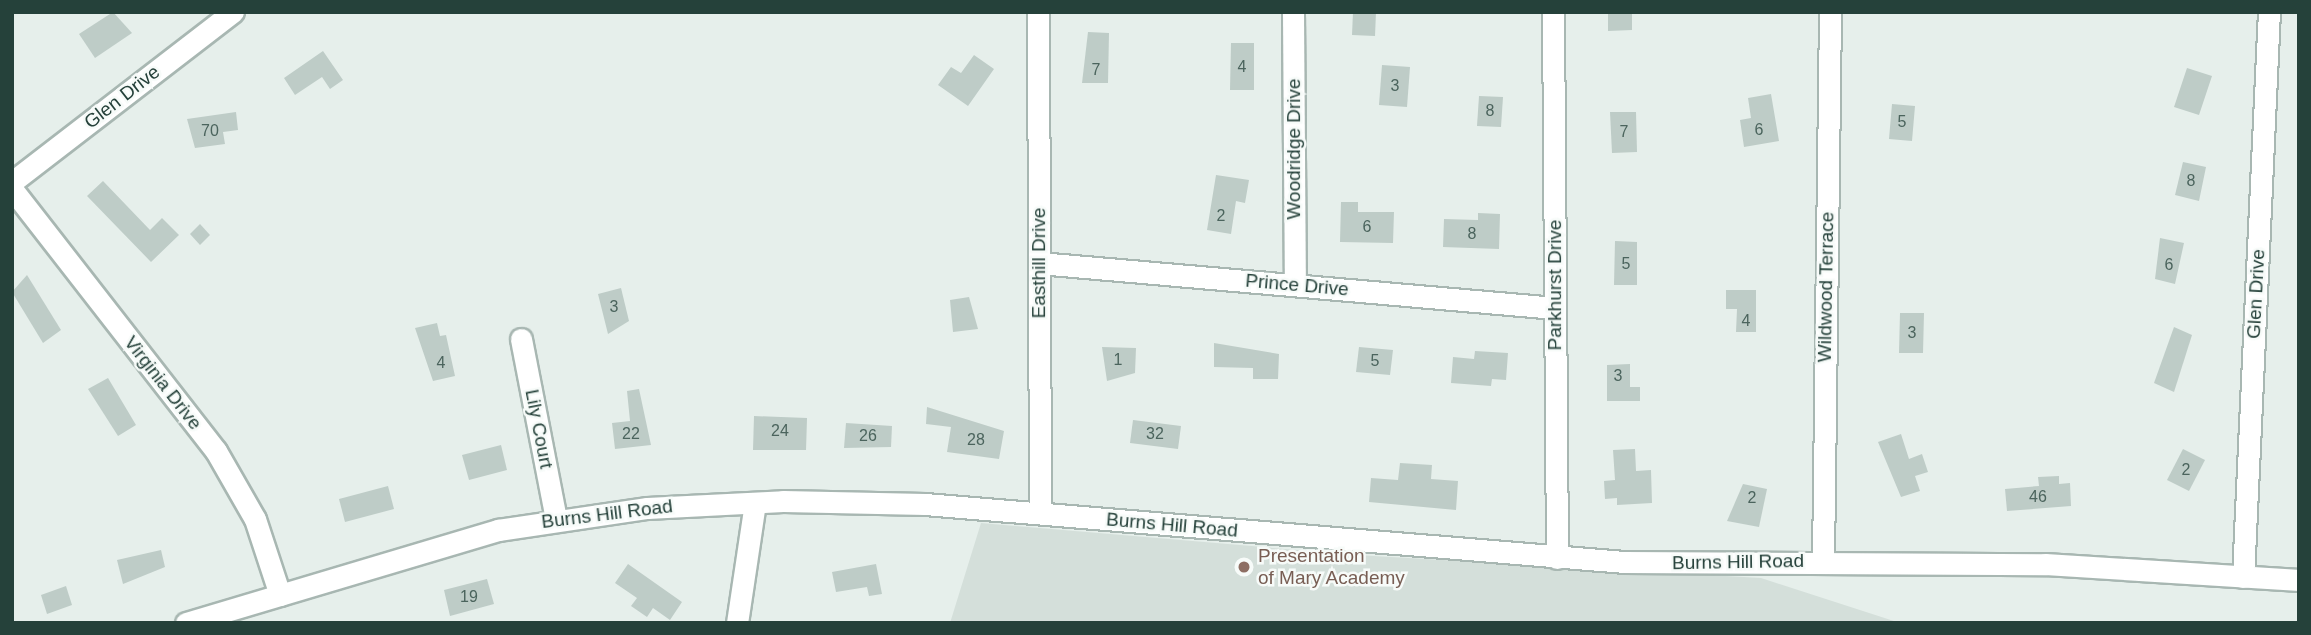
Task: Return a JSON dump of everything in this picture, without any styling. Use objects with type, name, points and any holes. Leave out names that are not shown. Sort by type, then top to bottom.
[{"type":"street","name":"Glen Drive","points":[[12,182],[233,12]]},
{"type":"street","name":"Easthill Drive","points":[[1038,12],[1040,513]]},
{"type":"street","name":"Woodridge Drive","points":[[1293,12],[1295,285]]},
{"type":"street","name":"Parkhurst Drive","points":[[1553,12],[1558,558]]},
{"type":"street","name":"Wildwood Terrace","points":[[1823,561],[1830,12]]},
{"type":"street","name":"Glen Drive","points":[[2243,577],[2269,12]]},
{"type":"street","name":"Virginia Drive","points":[[12,189],[216,451],[255,519],[280,595]]},
{"type":"street","name":"Prince Drive","points":[[1039,263],[1555,308]]},
{"type":"street","name":"Lily Court","points":[[521,339],[556,519]]},
{"type":"street","name":"Burns Hill Road","points":[[186,623],[442,544],[556,519],[755,503],[886,502],[1558,558],[2045,564],[2299,580]]},
{"type":"street","points":[[737,623],[755,503]]},
{"type":"shaded area","name":"Presentation of Mary Academy","points":[[981,523],[1356,555],[1761,578],[1900,623],[950,623]]},
{"type":"building","points":[[113,12],[132,33],[95,58],[79,34]]},
{"type":"building","points":[[1353,12],[1376,12],[1375,36],[1352,35]]},
{"type":"building","points":[[1608,12],[1632,12],[1632,30],[1608,31]]},
{"type":"building","points":[[1088,32],[1109,33],[1108,83],[1082,83]]},
{"type":"building","points":[[1231,43],[1254,43],[1254,90],[1230,90]]},
{"type":"building","points":[[323,51],[343,80],[330,89],[322,77],[295,95],[284,78]]},
{"type":"building","points":[[974,55],[994,69],[968,106],[938,85],[951,67],[961,73]]},
{"type":"building","points":[[1382,65],[1410,67],[1407,107],[1379,105]]},
{"type":"building","points":[[2187,68],[2212,76],[2199,115],[2174,107]]},
{"type":"building","points":[[1771,94],[1779,141],[1744,147],[1740,120],[1751,118],[1748,98]]},
{"type":"building","points":[[1479,96],[1503,97],[1501,127],[1477,126]]},
{"type":"building","points":[[1892,104],[1915,106],[1912,141],[1889,139]]},
{"type":"building","points":[[236,112],[238,130],[223,132],[225,144],[195,148],[187,119]]},
{"type":"building","points":[[1610,112],[1636,112],[1637,152],[1612,153]]},
{"type":"building","points":[[2183,162],[2206,167],[2199,201],[2175,195]]},
{"type":"building","points":[[1216,175],[1249,180],[1245,203],[1236,201],[1231,234],[1207,230]]},
{"type":"building","points":[[103,181],[150,230],[162,218],[179,235],[151,262],[87,196]]},
{"type":"building","points":[[1341,202],[1358,202],[1358,212],[1394,212],[1393,243],[1340,242]]},
{"type":"building","points":[[1478,213],[1500,214],[1499,249],[1443,247],[1444,219],[1478,220]]},
{"type":"building","points":[[200,224],[210,235],[200,245],[190,234]]},
{"type":"building","points":[[2160,238],[2184,243],[2175,284],[2155,279]]},
{"type":"building","points":[[1615,241],[1637,242],[1637,285],[1614,285]]},
{"type":"building","points":[[27,275],[61,330],[43,343],[12,292]]},
{"type":"building","points":[[621,288],[629,321],[608,334],[598,294]]},
{"type":"building","points":[[1726,290],[1756,290],[1756,332],[1736,332],[1737,309],[1726,309]]},
{"type":"building","points":[[969,297],[978,329],[953,332],[950,300]]},
{"type":"building","points":[[1900,313],[1924,313],[1923,353],[1899,353]]},
{"type":"building","points":[[437,323],[440,336],[446,335],[455,376],[433,381],[415,328]]},
{"type":"building","points":[[2174,327],[2192,335],[2174,392],[2154,383]]},
{"type":"building","points":[[1214,343],[1279,354],[1278,379],[1253,379],[1253,368],[1214,367]]},
{"type":"building","points":[[1102,347],[1136,348],[1135,373],[1107,381]]},
{"type":"building","points":[[1359,347],[1393,350],[1390,375],[1356,372]]},
{"type":"building","points":[[1475,351],[1508,353],[1506,380],[1492,379],[1491,386],[1451,383],[1453,357],[1474,359]]},
{"type":"building","points":[[1630,364],[1630,387],[1640,387],[1640,401],[1607,401],[1607,365]]},
{"type":"building","points":[[108,378],[136,425],[118,436],[88,389]]},
{"type":"building","points":[[639,389],[651,445],[615,449],[612,423],[630,421],[627,391]]},
{"type":"building","points":[[927,407],[1004,431],[999,459],[947,452],[951,427],[926,424]]},
{"type":"building","points":[[754,416],[807,418],[806,450],[753,450]]},
{"type":"building","points":[[1133,420],[1181,426],[1178,449],[1130,443]]},
{"type":"building","points":[[846,423],[892,426],[891,447],[844,448]]},
{"type":"building","points":[[1901,434],[1909,459],[1922,454],[1928,472],[1915,476],[1920,491],[1901,497],[1878,442]]},
{"type":"building","points":[[501,445],[507,470],[469,480],[462,455]]},
{"type":"building","points":[[1635,449],[1636,471],[1651,470],[1652,503],[1617,505],[1617,498],[1605,499],[1604,481],[1615,480],[1613,450]]},
{"type":"building","points":[[2183,449],[2205,460],[2189,491],[2167,480]]},
{"type":"building","points":[[1400,463],[1432,465],[1431,479],[1458,481],[1456,510],[1369,502],[1371,478],[1398,480]]},
{"type":"building","points":[[2059,476],[2059,484],[2070,483],[2071,506],[2007,511],[2005,489],[2039,486],[2038,477]]},
{"type":"building","points":[[1743,484],[1767,489],[1759,527],[1727,521]]},
{"type":"building","points":[[388,486],[394,509],[345,522],[339,499]]},
{"type":"building","points":[[161,550],[165,567],[123,584],[117,560]]},
{"type":"building","points":[[628,564],[682,602],[670,620],[653,608],[647,617],[631,606],[637,598],[615,583]]},
{"type":"building","points":[[876,564],[882,594],[869,596],[867,587],[836,592],[832,572]]},
{"type":"building","points":[[487,579],[494,604],[450,616],[444,590]]},
{"type":"building","points":[[66,586],[72,605],[47,614],[41,595]]},
{"type":"place","name":"Presentation of Mary Academy","points":[[1244,567]]}]
